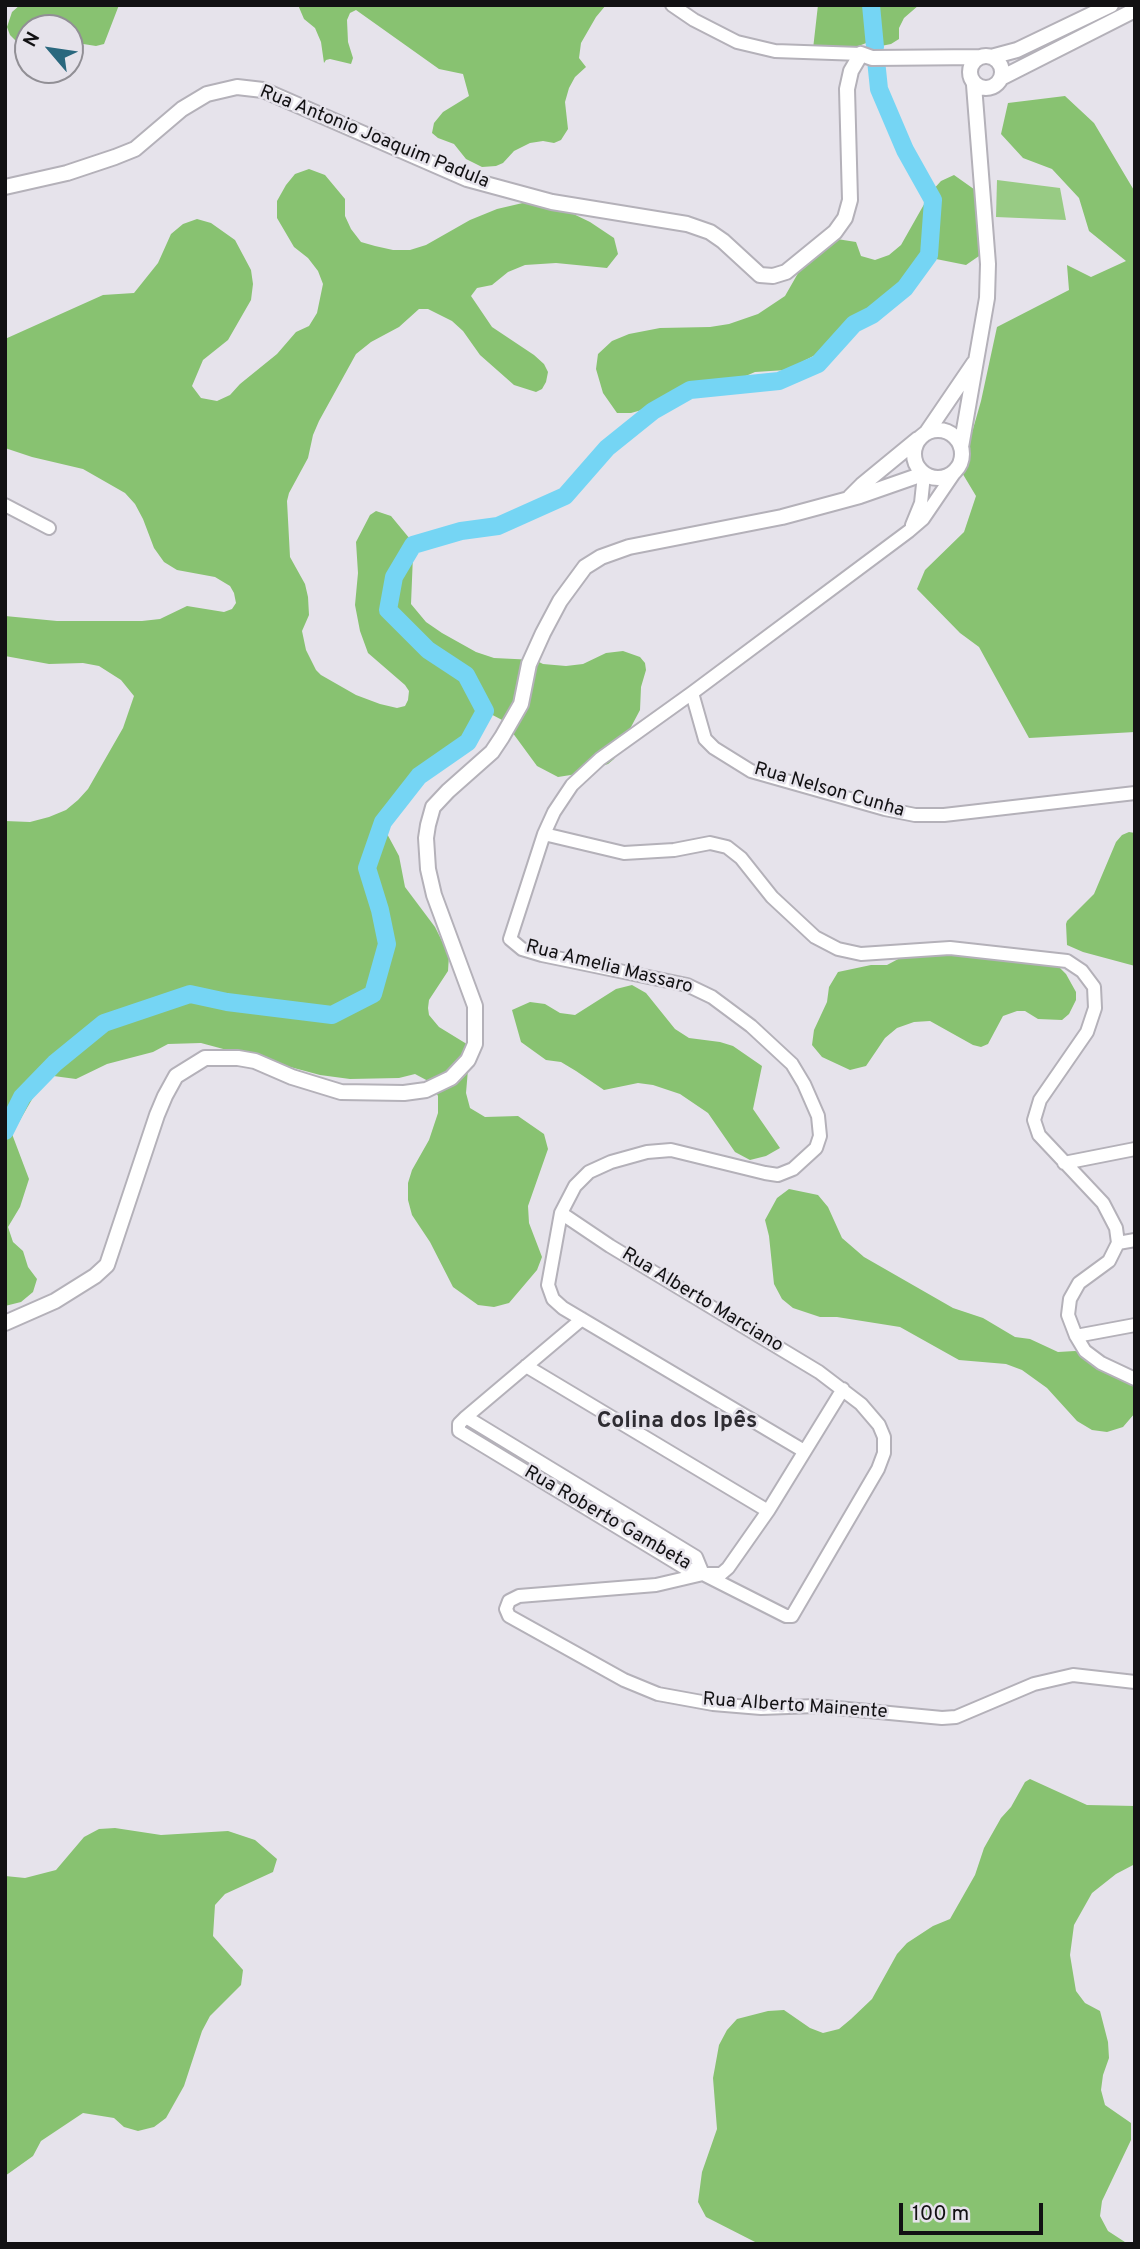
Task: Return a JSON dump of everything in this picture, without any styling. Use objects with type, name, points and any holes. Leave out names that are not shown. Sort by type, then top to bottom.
[{"type":"street","points":[[672,5],[694,20],[737,42],[775,51],[861,54],[872,58],[985,57],[1002,68],[999,81],[979,121]]},
{"type":"street","points":[[979,356],[914,452],[916,464],[924,474],[933,478],[944,477],[957,469],[961,458],[961,447],[979,356],[987,298],[988,264],[979,166],[979,121],[969,70],[975,60],[1017,50],[1111,5]]},
{"type":"street","points":[[974,85],[988,89],[1135,10]]},
{"type":"street","name":"Rua Antonio Joaquim Padula","points":[[5,187],[67,173],[135,149],[182,109],[208,94],[237,87],[263,90],[467,179],[552,202],[687,224],[710,232],[760,275],[773,276],[786,272],[835,232],[845,218],[850,200],[847,89],[851,71],[861,54]]},
{"type":"street","points":[[950,57],[969,70]]},
{"type":"street","points":[[850,497],[925,434],[945,431],[955,437],[961,447]]},
{"type":"street","name":"Rua Amelia Massaro","points":[[561,1213],[575,1185],[589,1172],[611,1162],[648,1152],[671,1150],[778,1175],[793,1169],[808,1157],[816,1148],[820,1136],[818,1116],[792,1064],[751,1026],[712,998],[687,985],[542,955],[522,949],[509,939],[554,812],[572,785],[600,759],[908,531],[930,509],[957,469]]},
{"type":"street","points":[[5,1323],[55,1301],[95,1276],[107,1265],[165,1096],[176,1076],[205,1058],[255,1061],[292,1077],[341,1092],[404,1093],[426,1090],[451,1078],[468,1060],[475,1044],[475,1006],[434,895],[428,869],[428,825],[433,807],[448,790],[492,752],[521,704],[529,664],[560,601],[585,567],[601,557],[629,547],[782,517],[860,496],[924,474]]},
{"type":"street","points":[[908,531],[921,503],[924,474]]},
{"type":"street","points":[[5,505],[49,528]]},
{"type":"street","name":"Rua Nelson Cunha","points":[[692,693],[705,739],[751,771],[885,809],[915,815],[944,816],[1135,793]]},
{"type":"street","points":[[544,834],[624,853],[674,850],[709,843],[727,847],[741,858],[781,905],[815,937],[838,949],[861,954],[950,948],[1067,961],[1082,971],[1094,987],[1095,1008],[1087,1032],[1040,1100],[1034,1120],[1039,1135],[1102,1203],[1116,1228],[1118,1243],[1109,1261],[1079,1283],[1070,1299],[1068,1315],[1076,1336],[1085,1351],[1101,1363],[1135,1379]]},
{"type":"street","points":[[1064,1163],[1135,1149]]},
{"type":"street","points":[[561,1213],[548,1284],[553,1299],[582,1320],[804,1451]]},
{"type":"street","name":"Rua Alberto Marciano","points":[[561,1213],[844,1389],[879,1425],[884,1437],[884,1453],[877,1469],[795,1614],[786,1616],[703,1574]]},
{"type":"street","points":[[1118,1243],[1135,1240]]},
{"type":"street","points":[[582,1320],[526,1366],[768,1511]]},
{"type":"street","points":[[1076,1336],[1135,1325]]},
{"type":"street","name":"Rua Roberto Gambeta","points":[[526,1366],[466,1417],[696,1557],[703,1574]]},
{"type":"street","points":[[703,1574],[721,1574],[728,1568],[768,1511],[844,1389]]},
{"type":"street","name":"Rua Alberto Mainente","points":[[703,1574],[656,1585],[519,1597],[509,1601],[506,1609],[509,1616],[624,1680],[658,1695],[713,1704],[761,1708],[816,1706],[942,1718],[956,1717],[1034,1684],[1073,1675],[1135,1682]]},
{"type":"green space","points":[[20,5],[119,5],[104,44],[96,46],[84,44],[84,14],[14,14],[14,39],[7,27],[12,12]]},
{"type":"green space","points":[[298,5],[606,5],[581,43],[579,58],[586,67],[575,77],[569,88],[565,102],[568,129],[561,140],[554,143],[530,143],[514,151],[503,163],[482,167],[466,159],[454,144],[432,133],[434,123],[443,112],[469,96],[463,74],[439,69],[356,10],[350,13],[347,20],[348,42],[353,58],[351,64],[330,59],[324,63],[321,42],[315,28],[304,19]]},
{"type":"green space","points":[[818,5],[919,5],[904,18],[899,28],[899,39],[891,44],[881,46],[869,42],[845,51],[813,49]]},
{"type":"green space","points":[[1065,96],[1094,123],[1135,192],[1135,732],[1029,738],[979,647],[960,633],[917,589],[925,570],[964,532],[976,496],[961,471],[981,401],[997,327],[1069,290],[1067,265],[1091,277],[1126,261],[1089,231],[1079,198],[1052,169],[1023,158],[1001,134],[1008,103]]},
{"type":"green space","points":[[309,169],[325,175],[345,199],[345,216],[351,229],[361,242],[375,246],[410,250],[426,245],[470,220],[497,209],[527,202],[561,208],[590,222],[614,238],[618,254],[607,268],[556,263],[525,265],[508,272],[492,285],[477,288],[471,296],[492,327],[544,364],[548,372],[546,382],[542,389],[536,392],[514,385],[480,355],[463,331],[452,321],[428,309],[419,309],[399,327],[371,342],[356,354],[319,421],[308,458],[287,501],[290,557],[305,584],[308,597],[309,615],[302,631],[306,650],[321,675],[356,695],[397,708],[405,706],[409,691],[368,653],[355,605],[358,573],[356,542],[370,515],[376,511],[391,516],[410,539],[413,555],[411,604],[426,622],[442,633],[476,652],[494,658],[535,660],[543,664],[566,666],[583,664],[606,653],[623,651],[640,657],[645,663],[640,710],[614,759],[608,764],[558,777],[537,766],[504,721],[483,710],[476,710],[469,724],[467,740],[454,762],[430,777],[397,791],[386,812],[385,830],[399,856],[405,887],[435,927],[449,955],[448,971],[429,1000],[428,1008],[429,1015],[439,1027],[470,1046],[466,1093],[470,1108],[485,1117],[518,1116],[544,1134],[548,1149],[528,1206],[529,1223],[542,1257],[537,1270],[509,1303],[494,1307],[478,1305],[453,1287],[430,1242],[412,1215],[408,1200],[408,1183],[412,1170],[429,1140],[438,1113],[438,1096],[430,1082],[415,1074],[399,1078],[350,1079],[320,1075],[201,1043],[168,1044],[153,1052],[107,1064],[76,1079],[46,1075],[12,1134],[29,1179],[20,1207],[8,1227],[13,1242],[23,1251],[28,1267],[37,1279],[33,1292],[21,1302],[5,1306],[5,821],[30,822],[49,817],[66,810],[78,800],[88,789],[123,728],[134,696],[121,680],[99,666],[83,663],[49,664],[5,656],[5,616],[57,621],[142,621],[160,619],[187,606],[224,612],[232,609],[236,603],[230,586],[215,577],[177,570],[164,562],[154,548],[135,504],[125,493],[83,469],[5,448],[5,339],[103,295],[134,293],[158,263],[171,234],[183,224],[197,219],[211,223],[235,240],[251,270],[251,300],[228,340],[203,360],[192,386],[201,398],[217,401],[230,395],[277,354],[296,332],[309,326],[317,313],[323,284],[318,271],[308,258],[294,247],[277,218],[277,201],[286,185],[295,174]]},
{"type":"green space","points":[[954,175],[978,192],[986,243],[979,256],[966,265],[936,259],[911,280],[897,286],[866,318],[839,337],[829,348],[786,370],[755,372],[741,378],[724,379],[663,404],[631,413],[617,413],[603,393],[596,369],[598,354],[612,341],[629,334],[660,328],[729,324],[758,314],[785,296],[801,268],[837,239],[856,242],[861,256],[875,260],[889,255],[901,245],[931,192],[941,181]]},
{"type":"green space","points":[[997,180],[1060,188],[1066,220],[996,217]]},
{"type":"green space","points":[[1129,832],[1135,833],[1135,966],[1067,945],[1066,924],[1094,894],[1116,842]]},
{"type":"green space","points":[[933,952],[1040,957],[1066,974],[1076,992],[1076,1000],[1069,1014],[1062,1020],[1038,1019],[1025,1011],[1003,1016],[988,1044],[981,1047],[930,1021],[914,1022],[897,1028],[885,1038],[866,1066],[850,1070],[822,1057],[812,1045],[814,1030],[827,1002],[829,987],[838,972],[871,965],[887,965],[902,957]]},
{"type":"green space","points":[[632,985],[646,993],[675,1029],[689,1038],[733,1046],[762,1066],[753,1109],[780,1148],[766,1156],[750,1160],[735,1152],[708,1113],[680,1094],[638,1083],[604,1090],[561,1062],[546,1060],[521,1042],[512,1010],[530,1002],[545,1004],[560,1013],[575,1015],[616,989]]},
{"type":"green space","points":[[789,1189],[818,1195],[828,1207],[842,1238],[864,1257],[953,1308],[983,1318],[1015,1337],[1030,1339],[1058,1352],[1075,1351],[1103,1358],[1135,1373],[1135,1413],[1123,1427],[1107,1432],[1092,1430],[1077,1421],[1047,1388],[1022,1370],[1006,1364],[959,1360],[900,1327],[837,1317],[820,1317],[793,1308],[782,1299],[774,1284],[765,1220],[777,1198]]},
{"type":"green space","points":[[1030,1779],[1087,1805],[1135,1806],[1135,1864],[1116,1874],[1092,1893],[1074,1925],[1070,1955],[1076,1991],[1085,2003],[1100,2011],[1108,2042],[1109,2058],[1101,2090],[1105,2105],[1131,2123],[1131,2140],[1102,2201],[1100,2216],[1108,2231],[1128,2244],[759,2244],[706,2217],[698,2202],[702,2172],[717,2129],[713,2078],[719,2045],[727,2030],[737,2019],[784,2010],[810,2028],[823,2033],[839,2029],[872,1999],[897,1954],[907,1943],[933,1926],[950,1919],[975,1875],[984,1848],[1001,1818],[1011,1807],[1025,1782]]},
{"type":"green space","points":[[115,1828],[161,1835],[228,1831],[255,1840],[277,1859],[273,1872],[225,1894],[215,1905],[213,1936],[243,1970],[241,1985],[210,2016],[202,2031],[184,2086],[166,2118],[154,2127],[138,2131],[124,2127],[114,2118],[83,2113],[41,2141],[33,2156],[5,2176],[5,1876],[25,1878],[56,1870],[84,1837],[99,1829]]},
{"type":"waterway","points":[[871,5],[875,47]]},
{"type":"waterway","points":[[5,1131],[22,1097],[55,1063],[104,1023],[190,994],[227,1002],[332,1015],[373,994],[387,944],[367,868],[383,822],[419,776],[468,742],[485,711],[466,675],[428,650],[388,610],[394,577],[413,545],[461,531],[498,526],[565,496],[607,448],[653,411],[690,390],[779,381],[818,364],[854,324],[872,315],[905,288],[929,255],[933,200],[905,150],[879,89],[876,60]]},
{"type":"district","name":"Colina dos Ipês","points":[[677,1422]]}]
